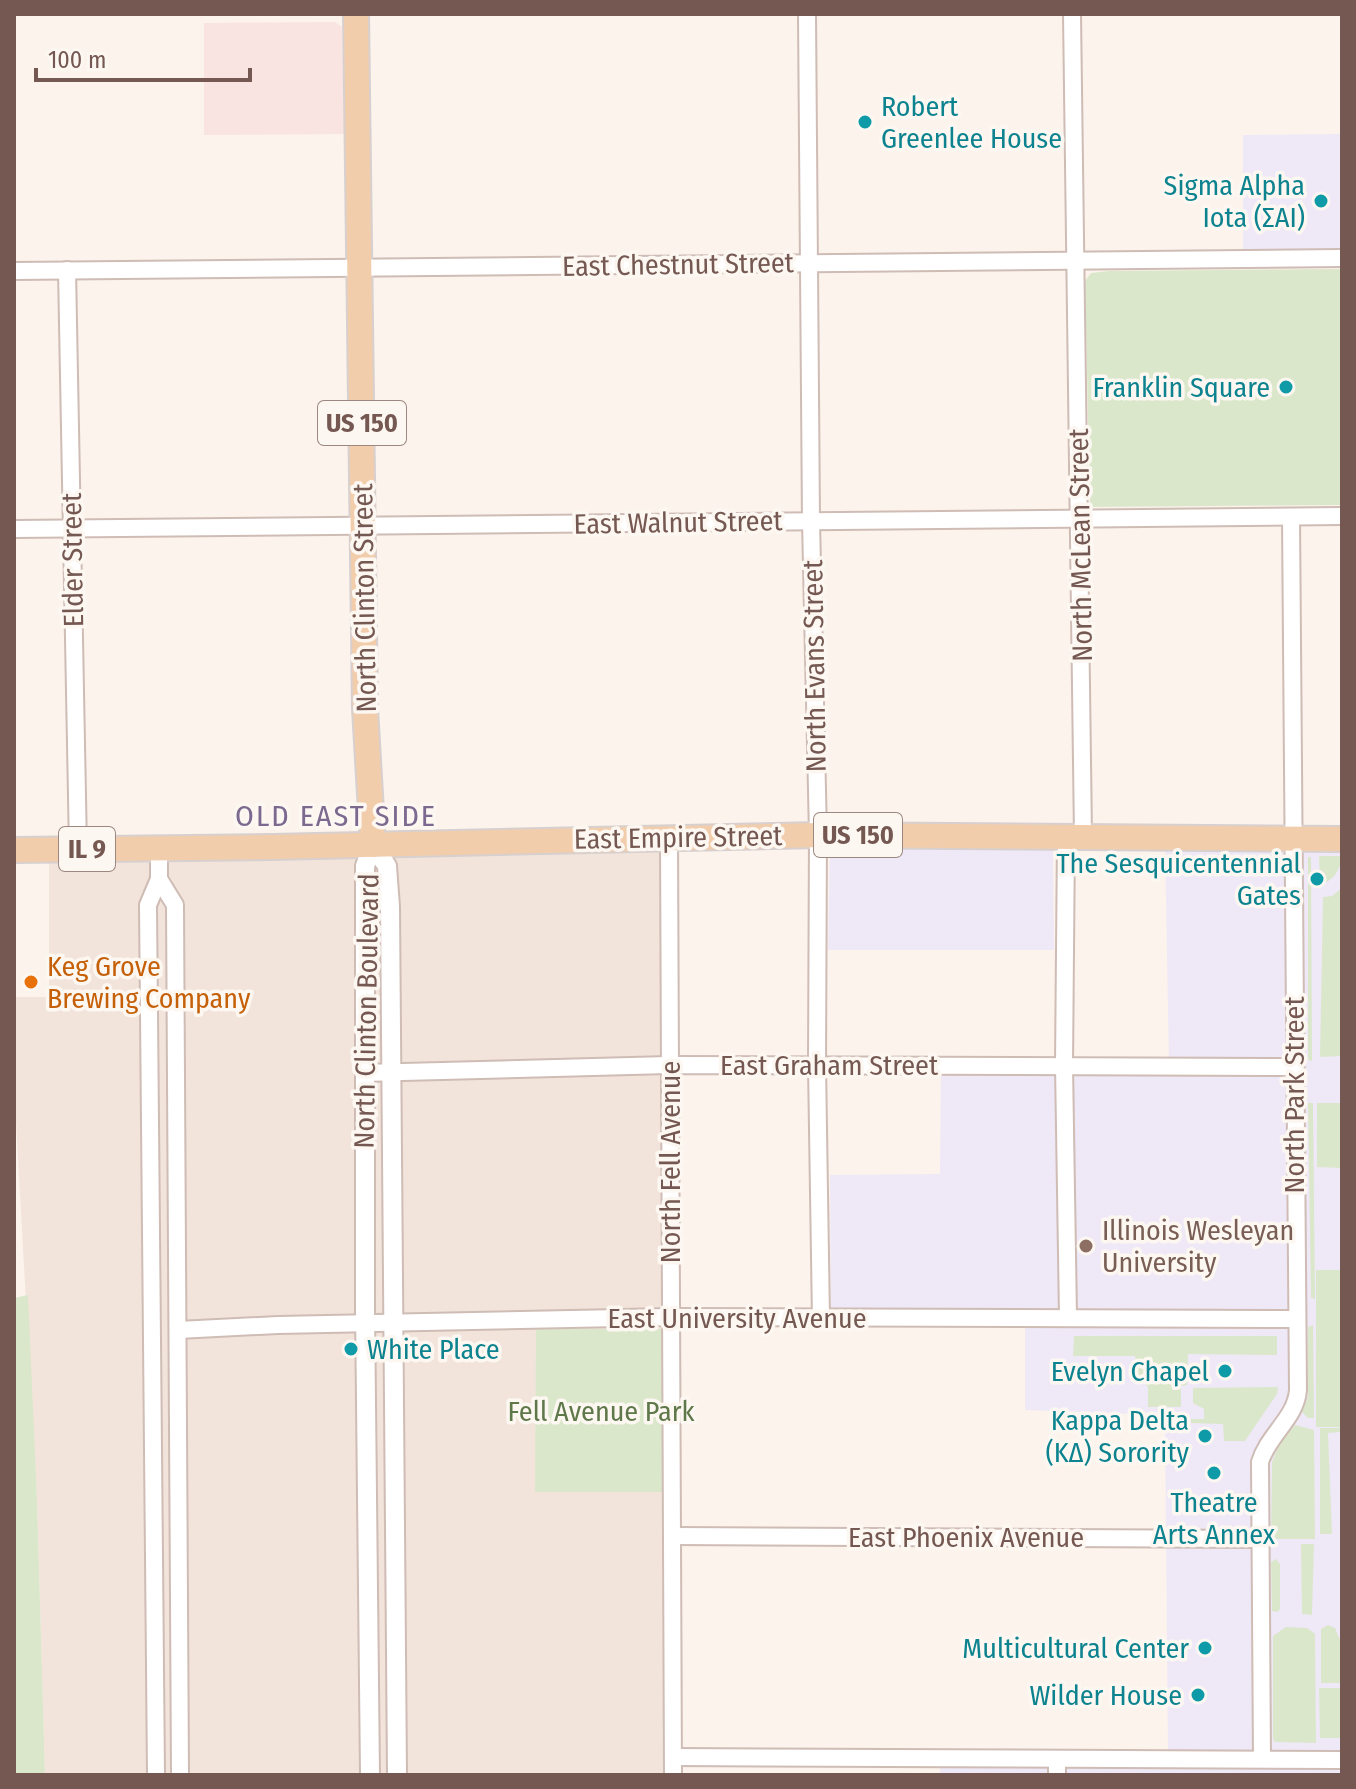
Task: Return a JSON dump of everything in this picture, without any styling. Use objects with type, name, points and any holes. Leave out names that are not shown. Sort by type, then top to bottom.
[{"type":"main road","name":"North Clinton Street","points":[[356,14],[365,709],[373,845]]},
{"type":"main road","name":"East Empire Street","points":[[14,850],[818,835],[1342,839]]},
{"type":"street","name":"North Evans Street","points":[[807,14],[821,1319]]},
{"type":"street","name":"North McLean Street","points":[[1068,1317],[1064,1065],[1075,836],[1080,519],[1072,14]]},
{"type":"street","name":"East Chestnut Street","points":[[14,271],[1342,258]]},
{"type":"street","name":"Elder Street","points":[[67,270],[78,849]]},
{"type":"street","name":"East Walnut Street","points":[[14,529],[1342,516]]},
{"type":"street","name":"North Park Street","points":[[1262,1759],[1260,1462],[1268,1443],[1297,1399],[1291,517]]},
{"type":"street","name":"North Fell Avenue","points":[[669,837],[673,1775]]},
{"type":"street","name":"North Clinton Boulevard","points":[[373,845],[387,866],[395,1324],[397,1766],[370,1766],[364,1073],[365,866],[373,845]]},
{"type":"street","points":[[156,1775],[148,905],[159,879],[159,849]]},
{"type":"street","points":[[159,879],[175,905],[180,1775]]},
{"type":"street","name":"East Graham Street","points":[[364,1073],[669,1065],[1293,1067]]},
{"type":"street","points":[[150,1100],[176,1100]]},
{"type":"street","points":[[152,1328],[157,1320],[164,1317],[172,1319],[178,1330]]},
{"type":"street","name":"East University Avenue","points":[[178,1330],[670,1317],[1296,1319]]},
{"type":"street","name":"East Phoenix Avenue","points":[[672,1536],[1260,1539]]},
{"type":"street","points":[[367,1537],[396,1537]]},
{"type":"street","points":[[155,1638],[179,1639]]},
{"type":"street","points":[[155,1705],[180,1705]]},
{"type":"street","points":[[673,1757],[1057,1767],[1262,1759],[1342,1760]]},
{"type":"shaded area","points":[[335,22],[342,27],[344,134],[204,135],[204,23]]},
{"type":"shaded area","points":[[1342,134],[1342,253],[1243,253],[1243,135]]},
{"type":"shaded area","name":"Illinois Wesleyan University","points":[[1165,841],[1342,846],[1342,1775],[940,1775],[941,1754],[1168,1752],[1165,1415],[1025,1410],[1025,1318],[831,1318],[830,1175],[940,1174],[941,1066],[1169,1065]]},
{"type":"shaded area","points":[[830,846],[1053,848],[1054,950],[828,950]]},
{"type":"shaded area","name":"White Place","points":[[669,851],[674,1775],[45,1775],[37,1499],[14,1086],[14,997],[49,997],[49,858]]},
{"type":"green space","points":[[1342,269],[1342,505],[1090,507],[1085,281],[1091,273]]},
{"type":"green space","points":[[1319,856],[1342,856],[1336,874],[1320,885]]},
{"type":"green space","points":[[1308,857],[1311,857],[1312,1061],[1308,1060]]},
{"type":"green space","points":[[1342,888],[1342,1056],[1320,1057],[1323,897],[1332,896]]},
{"type":"green space","points":[[1308,1103],[1313,1103],[1315,1299],[1311,1298]]},
{"type":"green space","points":[[1317,1103],[1342,1103],[1342,1168],[1317,1167]]},
{"type":"green space","points":[[1316,1270],[1342,1270],[1342,1427],[1316,1427]]},
{"type":"green space","points":[[28,1295],[45,1775],[14,1775],[14,1298]]},
{"type":"green space","points":[[1313,1325],[1314,1418],[1308,1418],[1302,1412],[1308,1397],[1308,1327]]},
{"type":"green space","name":"Fell Avenue Park","points":[[536,1329],[665,1329],[667,1492],[535,1492]]},
{"type":"green space","points":[[1074,1336],[1277,1336],[1277,1355],[1188,1354],[1187,1385],[1181,1386],[1181,1407],[1148,1407],[1148,1387],[1138,1376],[1135,1356],[1073,1356]]},
{"type":"green space","points":[[1278,1387],[1277,1394],[1245,1441],[1224,1441],[1223,1424],[1191,1423],[1191,1419],[1204,1419],[1204,1409],[1193,1403],[1193,1388]]},
{"type":"green space","points":[[1295,1425],[1314,1430],[1315,1539],[1271,1539],[1272,1462],[1279,1445]]},
{"type":"green space","points":[[1320,1428],[1341,1428],[1340,1432],[1328,1433],[1332,1534],[1320,1534]]},
{"type":"green space","points":[[1301,1544],[1314,1544],[1312,1615],[1302,1614]]},
{"type":"green space","points":[[1276,1559],[1280,1564],[1280,1609],[1277,1612],[1272,1611],[1271,1562]]},
{"type":"green space","points":[[1328,1625],[1335,1628],[1339,1638],[1342,1638],[1342,1683],[1321,1683],[1321,1629]]},
{"type":"green space","points":[[1286,1627],[1307,1628],[1315,1634],[1316,1743],[1275,1742],[1273,1739],[1273,1636]]},
{"type":"green space","points":[[1319,1688],[1342,1688],[1342,1738],[1320,1738]]},
{"type":"place","name":"Robert Greenlee House","points":[[865,122]]},
{"type":"place","name":"Sigma Alpha Iota (ΣΑΙ)","points":[[1321,201]]},
{"type":"place","name":"Franklin Square","points":[[1286,387]]},
{"type":"place","name":"The Sesquicentennial Gates","points":[[1317,879]]},
{"type":"place","name":"Keg Grove Brewing Company","points":[[31,982]]},
{"type":"place","name":"Illinois Wesleyan University","points":[[1086,1246]]},
{"type":"place","name":"White Place","points":[[351,1349]]},
{"type":"place","name":"Evelyn Chapel","points":[[1225,1371]]},
{"type":"place","name":"Kappa Delta (ΚΔ) Sorority","points":[[1205,1436]]},
{"type":"place","name":"Theatre Arts Annex","points":[[1214,1473]]},
{"type":"place","name":"Multicultural Center","points":[[1205,1648]]},
{"type":"place","name":"Wilder House","points":[[1198,1695]]},
{"type":"district","name":"OLD EAST SIDE","points":[[336,816]]}]
